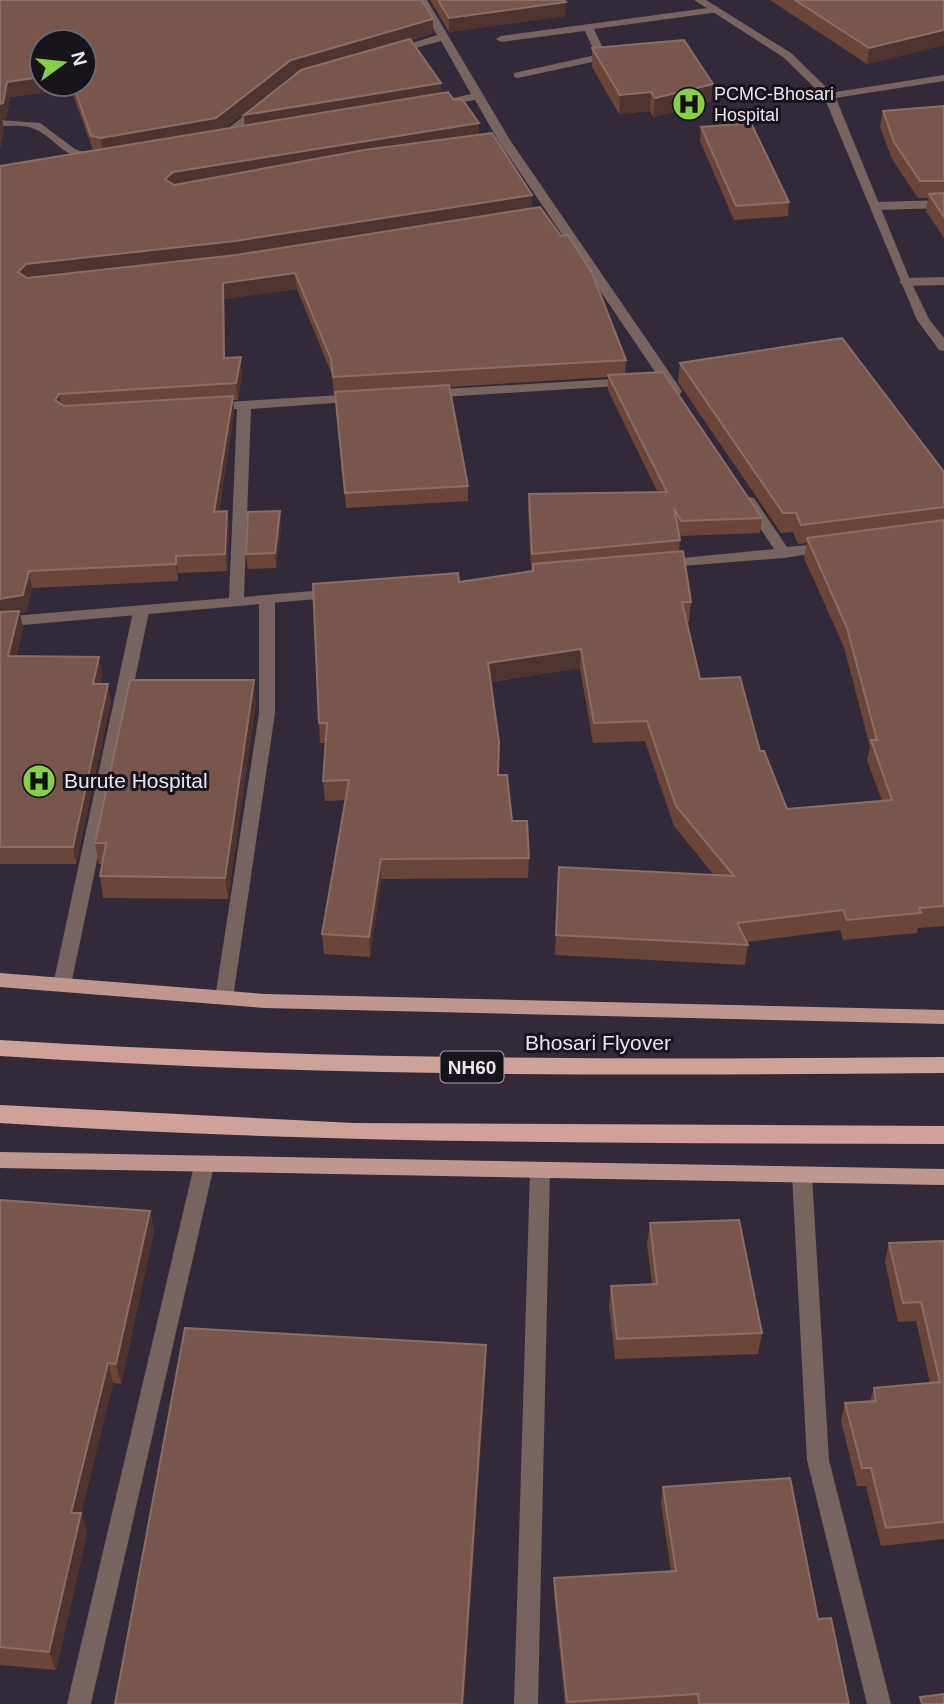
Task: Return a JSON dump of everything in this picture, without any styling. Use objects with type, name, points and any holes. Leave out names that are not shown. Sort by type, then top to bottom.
[{"type":"highway","name":"Bhosari Flyover","points":[[0,1048],[150,1059],[533,1069],[944,1065]]},
{"type":"highway","points":[[0,1114],[135,1124],[534,1134],[944,1135]]},
{"type":"main road","points":[[0,980],[224,998],[944,1017]]},
{"type":"main road","points":[[0,1160],[204,1166],[944,1177]]},
{"type":"street","points":[[422,0],[478,96],[497,141],[654,381],[683,403]]},
{"type":"street","points":[[699,0],[787,55],[829,96],[905,282],[923,320],[944,347]]},
{"type":"street","points":[[501,39],[715,10]]},
{"type":"street","points":[[519,75],[602,57],[589,29]]},
{"type":"street","points":[[377,56],[443,37]]},
{"type":"street","points":[[829,96],[944,78]]},
{"type":"street","points":[[221,139],[275,96]]},
{"type":"street","points":[[424,105],[478,96]]},
{"type":"street","points":[[0,122],[38,126],[61,148],[79,158],[103,159]]},
{"type":"street","points":[[208,141],[248,135]]},
{"type":"street","points":[[876,206],[944,204]]},
{"type":"street","points":[[905,282],[944,281]]},
{"type":"street","points":[[408,395],[654,381]]},
{"type":"street","points":[[190,408],[367,398]]},
{"type":"street","points":[[236,604],[244,405]]},
{"type":"street","points":[[738,484],[784,554]]},
{"type":"street","points":[[648,566],[784,554],[851,544]]},
{"type":"street","points":[[0,622],[348,593]]},
{"type":"street","points":[[224,998],[267,713],[267,601]]},
{"type":"street","points":[[62,985],[141,612]]},
{"type":"street","points":[[79,1704],[204,1166]]},
{"type":"street","points":[[526,1704],[540,1171]]},
{"type":"street","points":[[802,1175],[818,1460],[879,1704]]},
{"type":"building","points":[[0,0],[422,0],[433,19],[291,60],[216,118],[101,138],[91,136],[78,98],[98,98],[98,28],[28,28],[28,79],[7,82],[3,103],[0,104]]},
{"type":"building","points":[[438,0],[564,0],[566,2],[449,18]]},
{"type":"building","points":[[795,0],[944,0],[944,30],[869,48]]},
{"type":"building","points":[[410,39],[441,83],[244,115],[301,70]]},
{"type":"building","points":[[684,40],[713,84],[655,98],[651,92],[620,95],[592,48]]},
{"type":"building","points":[[448,92],[454,100],[462,99],[479,123],[173,172],[165,179],[174,185],[364,150],[492,133],[532,195],[235,241],[26,264],[18,272],[27,278],[236,255],[540,207],[561,236],[568,235],[592,273],[626,360],[333,377],[331,359],[295,273],[223,283],[224,358],[241,357],[236,383],[59,394],[55,400],[64,406],[233,396],[214,512],[227,511],[225,554],[176,556],[176,564],[29,571],[23,595],[0,599],[0,166]]},
{"type":"building","points":[[944,106],[944,181],[920,181],[894,142],[883,111]]},
{"type":"building","points":[[751,123],[789,202],[736,206],[701,127]]},
{"type":"building","points":[[944,193],[944,217],[929,194]]},
{"type":"building","points":[[842,338],[944,472],[944,507],[801,525],[796,513],[783,513],[680,363]]},
{"type":"building","points":[[663,372],[762,518],[681,521],[674,508],[680,540],[532,554],[529,494],[667,492],[608,375]]},
{"type":"building","points":[[449,385],[468,486],[345,493],[335,392]]},
{"type":"building","points":[[280,511],[275,553],[246,554],[248,512]]},
{"type":"building","points":[[944,520],[944,906],[919,908],[921,913],[847,920],[843,910],[737,923],[748,945],[556,935],[559,867],[734,876],[676,806],[647,721],[594,723],[581,649],[488,663],[499,742],[498,775],[507,775],[512,821],[527,821],[529,858],[381,859],[369,937],[322,934],[349,780],[323,781],[327,723],[319,723],[313,584],[458,573],[459,582],[533,571],[533,564],[683,551],[691,602],[682,602],[700,679],[740,677],[760,751],[764,751],[787,809],[892,800],[871,740],[877,740],[847,628],[807,538]]},
{"type":"building","points":[[19,611],[8,656],[99,657],[93,684],[108,684],[73,847],[0,847],[0,612]]},
{"type":"building","points":[[130,680],[254,680],[225,878],[100,876],[106,843],[95,843]]},
{"type":"building","points":[[0,1200],[150,1211],[116,1364],[108,1363],[71,1513],[81,1513],[49,1652],[0,1647]]},
{"type":"building","points":[[739,1220],[762,1333],[617,1339],[611,1286],[657,1284],[650,1223]]},
{"type":"building","points":[[944,1241],[944,1522],[886,1528],[871,1468],[862,1468],[845,1403],[876,1401],[874,1388],[940,1382],[921,1302],[903,1303],[889,1243]]},
{"type":"building","points":[[185,1328],[486,1345],[462,1704],[115,1704]]},
{"type":"building","points":[[790,1478],[818,1619],[831,1618],[849,1704],[699,1704],[698,1694],[567,1702],[554,1578],[676,1571],[663,1487]]},
{"type":"building","points":[[944,1694],[944,1704],[922,1704],[920,1697]]},
{"type":"place","name":"PCMC-Bhosari Hospital","points":[[689,104]]},
{"type":"place","name":"Burute Hospital","points":[[39,781]]}]
